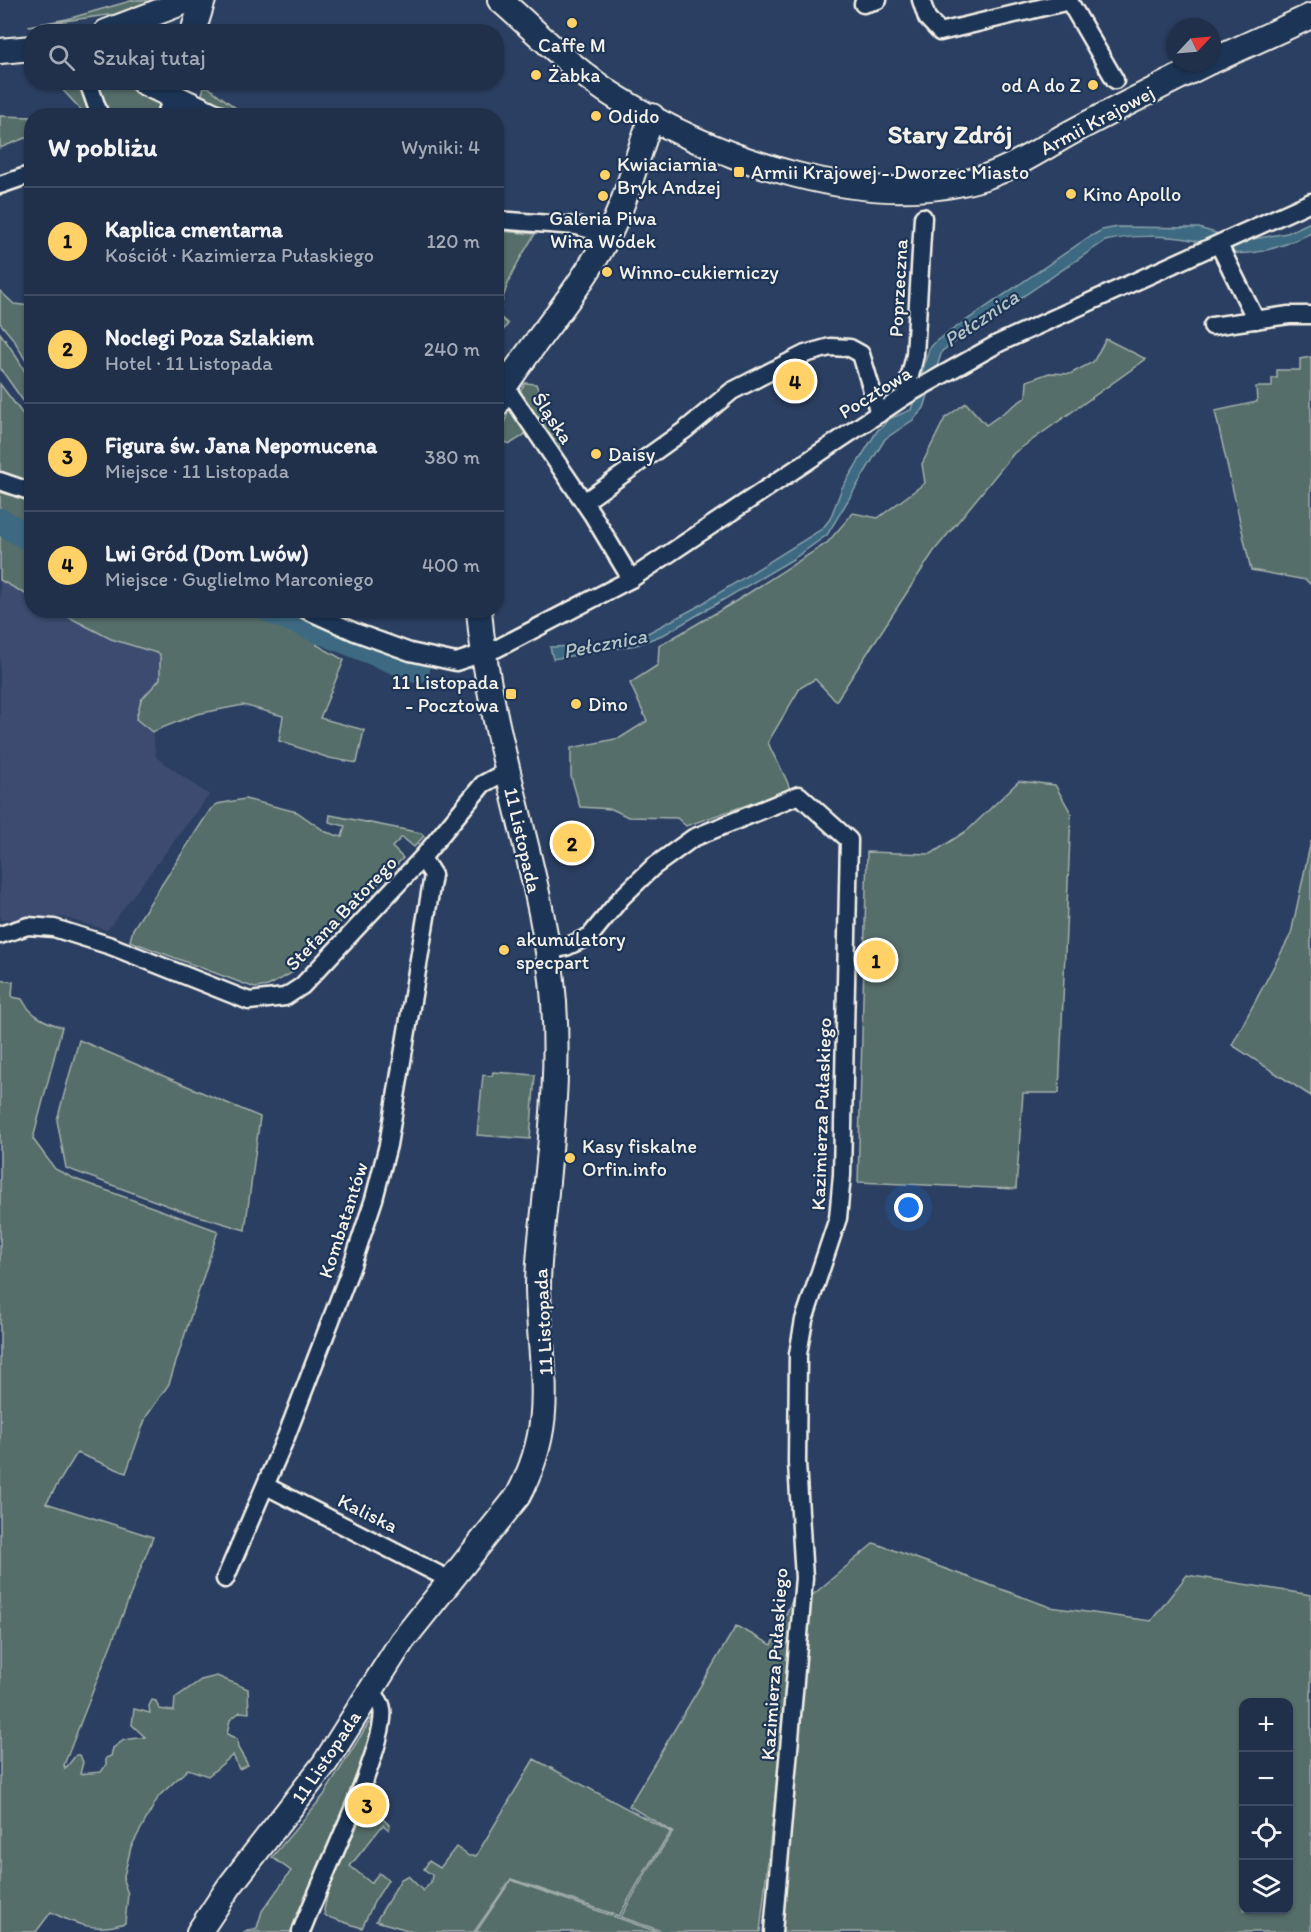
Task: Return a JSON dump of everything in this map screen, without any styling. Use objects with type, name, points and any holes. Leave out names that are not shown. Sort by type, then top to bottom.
[{"type":"main road","points":[[127,24],[189,0]]},
{"type":"main road","points":[[196,24],[203,0]]},
{"type":"main road","name":"Armii Krajowej","points":[[502,1],[592,80],[652,116],[725,151],[787,171],[869,187],[915,188],[974,180],[997,172],[1190,72]]},
{"type":"main road","points":[[1221,57],[1311,16]]},
{"type":"main road","points":[[0,51],[24,49]]},
{"type":"main road","points":[[158,90],[196,108]]},
{"type":"main road","points":[[504,381],[585,276],[609,235],[652,116]]},
{"type":"main road","name":"11 Listopada","points":[[209,1926],[295,1804],[402,1641],[518,1496],[532,1468],[544,1420],[545,1385],[539,1268],[554,1112],[557,1055],[548,951],[483,654],[480,618]]},
{"type":"street","points":[[921,0],[927,18],[940,32],[1068,1],[1115,80]]},
{"type":"street","points":[[91,90],[97,108]]},
{"type":"street","points":[[0,185],[24,177]]},
{"type":"street","name":"Pocztowa","points":[[326,618],[410,652],[456,662],[483,654],[632,579],[908,394],[999,343],[1217,251],[1236,237],[1311,202]]},
{"type":"street","name":"Poprzeczna","points":[[908,394],[915,355],[923,217]]},
{"type":"street","points":[[504,221],[578,226],[609,235]]},
{"type":"street","points":[[1217,251],[1256,320]]},
{"type":"street","points":[[1212,326],[1311,315]]},
{"type":"street","points":[[584,502],[685,430],[732,391],[805,354],[830,347],[850,348],[861,354],[879,414]]},
{"type":"street","name":"Śląska","points":[[504,395],[584,502],[632,579]]},
{"type":"street","points":[[0,480],[24,489]]},
{"type":"street","name":"Stefana Batorego","points":[[0,935],[28,927],[54,928],[111,946],[249,1001],[285,997],[302,986],[422,858],[483,784],[507,771]]},
{"type":"street","name":"Kazimierza Pułaskiego","points":[[548,951],[566,947],[590,936],[637,882],[693,838],[799,795],[849,840],[842,1175],[838,1218],[804,1320],[798,1354],[797,1463],[804,1578],[773,1932]]},
{"type":"street","name":"Kombatantów","points":[[225,1579],[266,1486],[351,1268],[388,1145],[433,875],[422,858]]},
{"type":"street","name":"Kaliska","points":[[266,1486],[450,1580]]},
{"type":"street","points":[[301,1932],[371,1763],[382,1724],[382,1708],[378,1698],[369,1691]]},
{"type":"shaded area","points":[[0,580],[24,593],[24,618],[70,618],[111,639],[160,654],[161,679],[136,719],[152,732],[156,757],[209,795],[107,930],[62,917],[0,920]]},
{"type":"green space","points":[[134,0],[153,0],[115,14],[39,24],[67,19]]},
{"type":"green space","points":[[63,90],[85,90],[89,108],[80,108]]},
{"type":"green space","points":[[100,90],[134,90],[159,101],[161,106],[159,108],[105,108]]},
{"type":"green space","points":[[203,90],[212,90],[236,108],[223,108],[201,98]]},
{"type":"green space","points":[[0,116],[24,117],[24,138],[0,148]]},
{"type":"green space","points":[[504,231],[535,234],[517,263],[504,295]]},
{"type":"green space","points":[[0,291],[14,304],[24,305],[24,358],[14,340],[0,323]]},
{"type":"green space","points":[[0,333],[24,370],[24,402],[0,368]]},
{"type":"green space","points":[[1106,339],[1146,359],[1014,453],[934,551],[836,701],[815,679],[800,688],[768,742],[790,790],[686,826],[677,818],[628,817],[612,809],[580,807],[571,776],[571,748],[620,738],[647,721],[630,683],[658,665],[659,646],[733,603],[827,543],[853,513],[878,518],[925,483],[922,464],[945,418],[966,403],[986,425],[1026,397],[1027,381],[1049,373],[1070,374],[1093,362]]},
{"type":"green space","points":[[1311,357],[1311,585],[1306,580],[1251,570],[1215,411],[1257,402],[1256,387],[1272,387],[1272,378],[1277,378],[1277,370],[1300,370],[1300,359]]},
{"type":"green space","points":[[525,383],[536,384],[553,421],[559,441],[558,456],[517,397]]},
{"type":"green space","points":[[0,384],[24,416],[24,484],[0,473]]},
{"type":"green space","points":[[510,403],[530,428],[523,436],[510,444],[504,442],[504,425]]},
{"type":"green space","points":[[0,492],[24,500],[24,593],[0,580]]},
{"type":"green space","points":[[70,618],[292,618],[323,631],[317,645],[344,660],[320,718],[364,730],[357,763],[329,758],[279,741],[283,716],[243,705],[197,714],[152,732],[136,719],[141,700],[160,679],[160,654],[111,639]]},
{"type":"green space","points":[[1019,781],[1055,785],[1071,813],[1059,1093],[1023,1093],[1016,1189],[858,1182],[867,852],[931,854],[968,830]]},
{"type":"green space","points":[[245,799],[297,812],[326,832],[342,837],[345,826],[329,822],[330,815],[421,833],[424,836],[414,847],[402,837],[392,847],[403,858],[290,974],[268,986],[255,988],[130,941],[133,929],[210,810],[217,804]]},
{"type":"green space","points":[[1311,841],[1311,1096],[1232,1045],[1291,934]]},
{"type":"green space","points":[[0,980],[13,982],[12,997],[22,999],[34,1014],[62,1027],[33,1139],[55,1169],[75,1179],[218,1231],[169,1384],[146,1417],[126,1473],[77,1453],[46,1503],[153,1537],[64,1765],[65,1769],[76,1755],[80,1755],[83,1762],[80,1774],[101,1772],[113,1748],[124,1740],[145,1737],[132,1725],[134,1709],[150,1713],[149,1706],[152,1700],[156,1701],[159,1709],[174,1711],[175,1698],[201,1680],[217,1676],[248,1689],[249,1713],[240,1712],[230,1720],[227,1734],[237,1739],[238,1748],[248,1765],[239,1769],[233,1755],[208,1776],[188,1769],[159,1796],[131,1847],[123,1880],[128,1894],[125,1923],[115,1926],[88,1926],[51,1912],[36,1932],[0,1932]]},
{"type":"green space","points":[[79,1040],[260,1117],[245,1230],[182,1211],[66,1168],[57,1120]]},
{"type":"green space","points":[[493,1072],[535,1075],[530,1139],[477,1135],[483,1075],[492,1076]]},
{"type":"green space","points":[[874,1543],[1050,1607],[1151,1621],[1187,1575],[1311,1595],[1311,1932],[780,1932],[808,1599]]},
{"type":"green space","points":[[798,1592],[760,1932],[664,1932],[621,1917],[647,1871],[673,1832],[629,1806],[736,1626],[772,1645]]},
{"type":"green space","points":[[376,1711],[373,1739],[291,1932],[243,1932],[257,1928],[262,1911],[291,1871],[272,1857],[324,1795]]},
{"type":"green space","points":[[534,1759],[671,1832],[619,1916],[511,1879],[474,1932],[415,1932],[376,1921],[401,1879],[408,1876],[423,1891],[431,1882],[432,1875],[424,1869],[429,1861],[440,1868],[456,1847],[469,1856],[476,1856]]},
{"type":"green space","points":[[371,1807],[390,1826],[389,1830],[383,1825],[350,1866],[371,1883],[379,1873],[388,1880],[374,1902],[362,1928],[325,1916],[324,1910],[328,1892],[365,1808]]},
{"type":"green space","points":[[511,1880],[658,1932],[476,1932]]},
{"type":"water","points":[[1311,222],[1311,233],[1292,242],[1252,253],[1231,253],[1192,240],[1171,237],[1148,236],[1105,241],[942,351],[924,408],[913,420],[885,439],[827,535],[793,559],[665,634],[636,645],[553,659],[550,647],[582,646],[646,634],[695,608],[822,529],[830,519],[842,488],[877,431],[891,418],[911,410],[929,349],[936,341],[1086,239],[1102,230],[1118,227],[1199,228],[1242,241],[1287,233]]},
{"type":"waterway","name":"Pełcznica","points":[[0,521],[24,535]]},
{"type":"waterway","name":"Pełcznica","points":[[289,618],[417,670]]},
{"type":"place","name":"Caffe M","points":[[572,23]]},
{"type":"place","name":"Żabka","points":[[536,75]]},
{"type":"place","name":"od A do Z","points":[[1093,85]]},
{"type":"place","name":"Odido","points":[[596,116]]},
{"type":"place","name":"Armii Krajowej - Dworzec Miasto","points":[[739,172]]},
{"type":"place","name":"Kwiaciarnia Bryk Andzej","points":[[605,175]]},
{"type":"place","name":"Kino Apollo","points":[[1071,194]]},
{"type":"place","name":"Galeria Piwa Wina Wódek","points":[[603,196]]},
{"type":"place","name":"Winno-cukierniczy","points":[[607,272]]},
{"type":"place","name":"Lwi Gród (Dom Lwów)","points":[[795,381]]},
{"type":"place","name":"Daisy","points":[[596,454]]},
{"type":"place","name":"11 Listopada - Pocztowa","points":[[511,694]]},
{"type":"place","name":"Dino","points":[[576,704]]},
{"type":"place","name":"Noclegi Poza Szlakiem","points":[[572,843]]},
{"type":"place","name":"akumulatory specpart","points":[[504,950]]},
{"type":"place","name":"Kaplica cmentarna","points":[[876,960]]},
{"type":"place","name":"Kasy fiskalne Orfin.info","points":[[570,1158]]},
{"type":"place","name":"Figura św. Jana Nepomucena","points":[[367,1805]]},
{"type":"district","name":"Stary Zdrój","points":[[950,134]]}]
